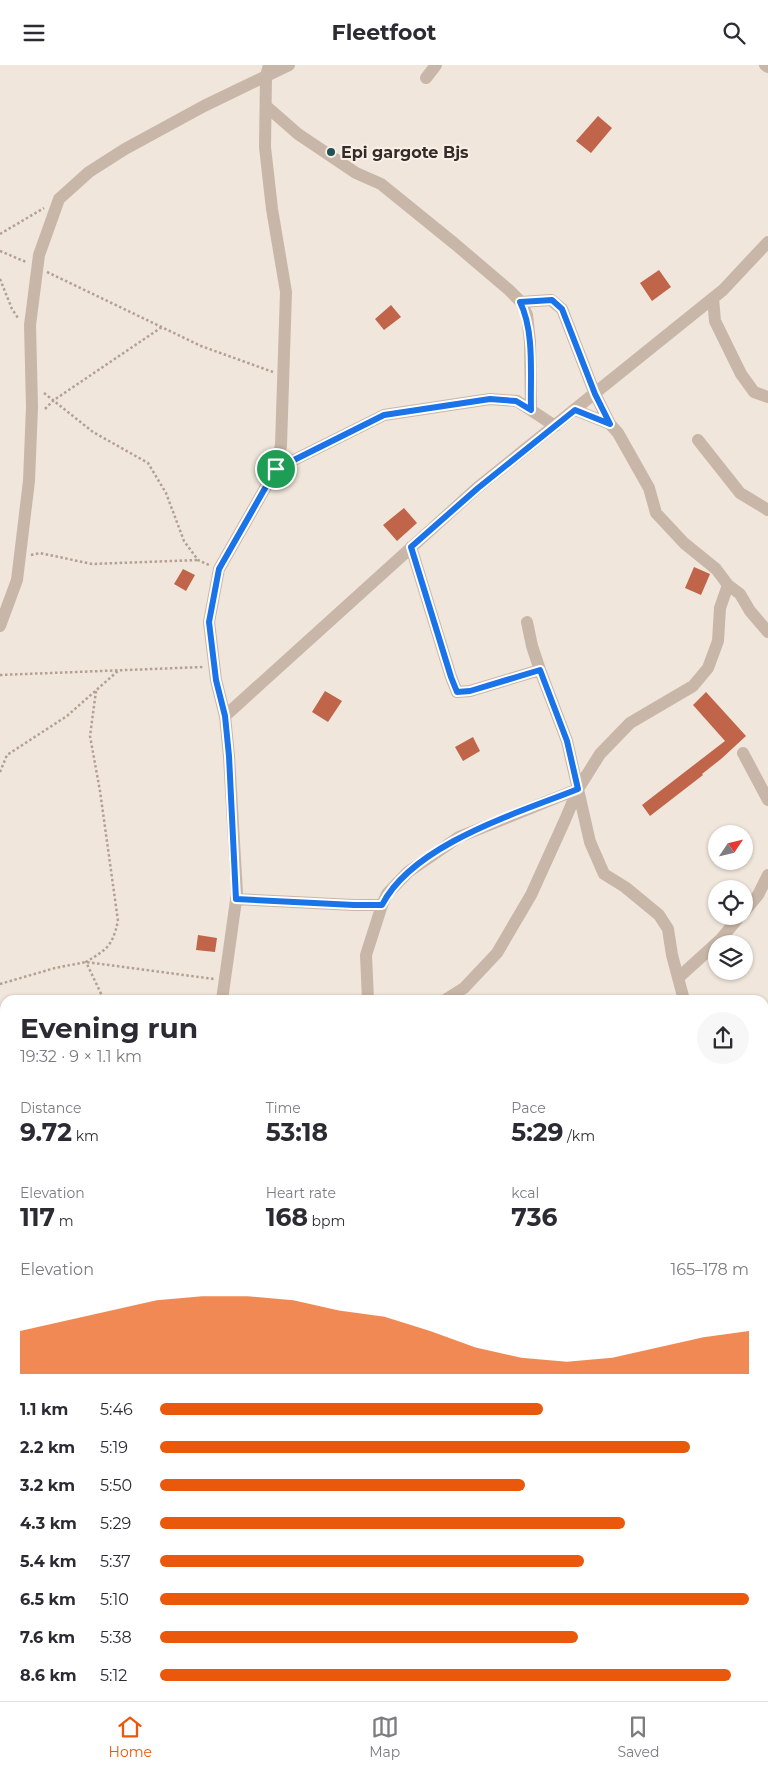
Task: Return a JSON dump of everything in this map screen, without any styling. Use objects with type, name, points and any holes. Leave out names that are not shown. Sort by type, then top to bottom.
[{"type":"street","points":[[0,626],[17,580],[29,481],[32,382],[30,336],[39,255],[59,199],[89,172],[125,149],[268,71],[289,65]]},
{"type":"street","points":[[426,78],[436,65]]},
{"type":"street","points":[[223,995],[236,899],[229,756],[225,716],[214,666],[209,622],[219,569],[276,469],[281,445],[286,292],[272,209],[265,147],[268,71]]},
{"type":"street","points":[[266,106],[298,134],[356,173],[382,184],[509,290],[520,302],[527,315],[530,343],[531,410]]},
{"type":"street","points":[[225,716],[478,488],[723,290],[768,242]]},
{"type":"street","points":[[713,298],[715,321],[741,374],[754,392],[768,397]]},
{"type":"street","points":[[520,302],[552,300],[562,309],[595,394],[610,424],[618,433],[650,488],[656,513],[684,543],[716,569],[728,585],[740,594],[750,611],[768,632]]},
{"type":"street","points":[[276,469],[384,415],[490,399],[516,401],[555,426]]},
{"type":"street","points":[[575,410],[610,424]]},
{"type":"street","points":[[698,440],[740,493],[768,510]]},
{"type":"street","points":[[411,547],[457,692],[470,691],[540,670]]},
{"type":"street","points":[[453,995],[464,988],[497,953],[531,895],[578,789],[600,755],[630,723],[693,686],[708,669],[718,641],[720,608],[728,585]]},
{"type":"street","points":[[527,622],[540,670],[567,741],[590,842],[604,874],[624,887],[659,915],[668,929],[683,995]]},
{"type":"street","points":[[742,753],[768,800]]},
{"type":"street","points":[[368,995],[366,955],[382,905],[388,894],[408,872],[459,837],[578,789]]},
{"type":"street","points":[[753,901],[768,875]]},
{"type":"street","points":[[236,899],[382,905]]},
{"type":"street","points":[[678,978],[720,940],[732,925]]},
{"type":"path","points":[[0,234],[59,199]]},
{"type":"path","points":[[0,251],[38,267],[201,346],[284,376]]},
{"type":"path","points":[[0,279],[12,309],[30,336]]},
{"type":"path","points":[[31,423],[54,400],[162,327]]},
{"type":"path","points":[[32,382],[93,432],[148,463],[166,493],[184,541],[198,560]]},
{"type":"path","points":[[19,559],[40,553],[92,564],[198,560],[219,569]]},
{"type":"path","points":[[0,675],[214,666]]},
{"type":"path","points":[[0,772],[7,755],[67,716],[120,669]]},
{"type":"path","points":[[86,962],[104,951],[114,940],[118,921],[100,791],[90,736],[96,691]]},
{"type":"path","points":[[86,962],[102,995]]},
{"type":"path","points":[[0,984],[55,967],[86,962],[225,980]]},
{"type":"building","points":[[598,116],[612,128],[591,153],[576,141]]},
{"type":"building","points":[[659,270],[671,287],[652,301],[640,283]]},
{"type":"building","points":[[391,305],[401,317],[384,330],[375,319]]},
{"type":"building","points":[[404,508],[417,523],[397,541],[383,525]]},
{"type":"building","points":[[694,567],[710,574],[701,595],[685,588]]},
{"type":"building","points":[[183,569],[195,575],[186,591],[174,584]]},
{"type":"building","points":[[325,691],[342,701],[328,722],[312,712]]},
{"type":"building","points":[[706,692],[746,736],[703,775],[650,816],[642,805],[725,741],[693,705]]},
{"type":"building","points":[[473,737],[480,751],[463,761],[455,747]]},
{"type":"building","points":[[198,935],[217,938],[215,952],[196,950]]},
{"type":"place","name":"Epi gargote Bjs","points":[[331,152]]},
{"type":"route","points":[[552,300],[562,309],[595,394],[610,424],[575,410],[478,488],[411,547],[457,692],[470,691],[540,670],[567,741],[578,789],[459,837],[408,872],[388,894],[382,905],[236,899],[229,756],[225,716],[216,680],[209,622],[219,569],[276,469],[384,415],[490,399],[516,401],[531,410],[530,343],[527,315],[520,302],[552,300]]}]
